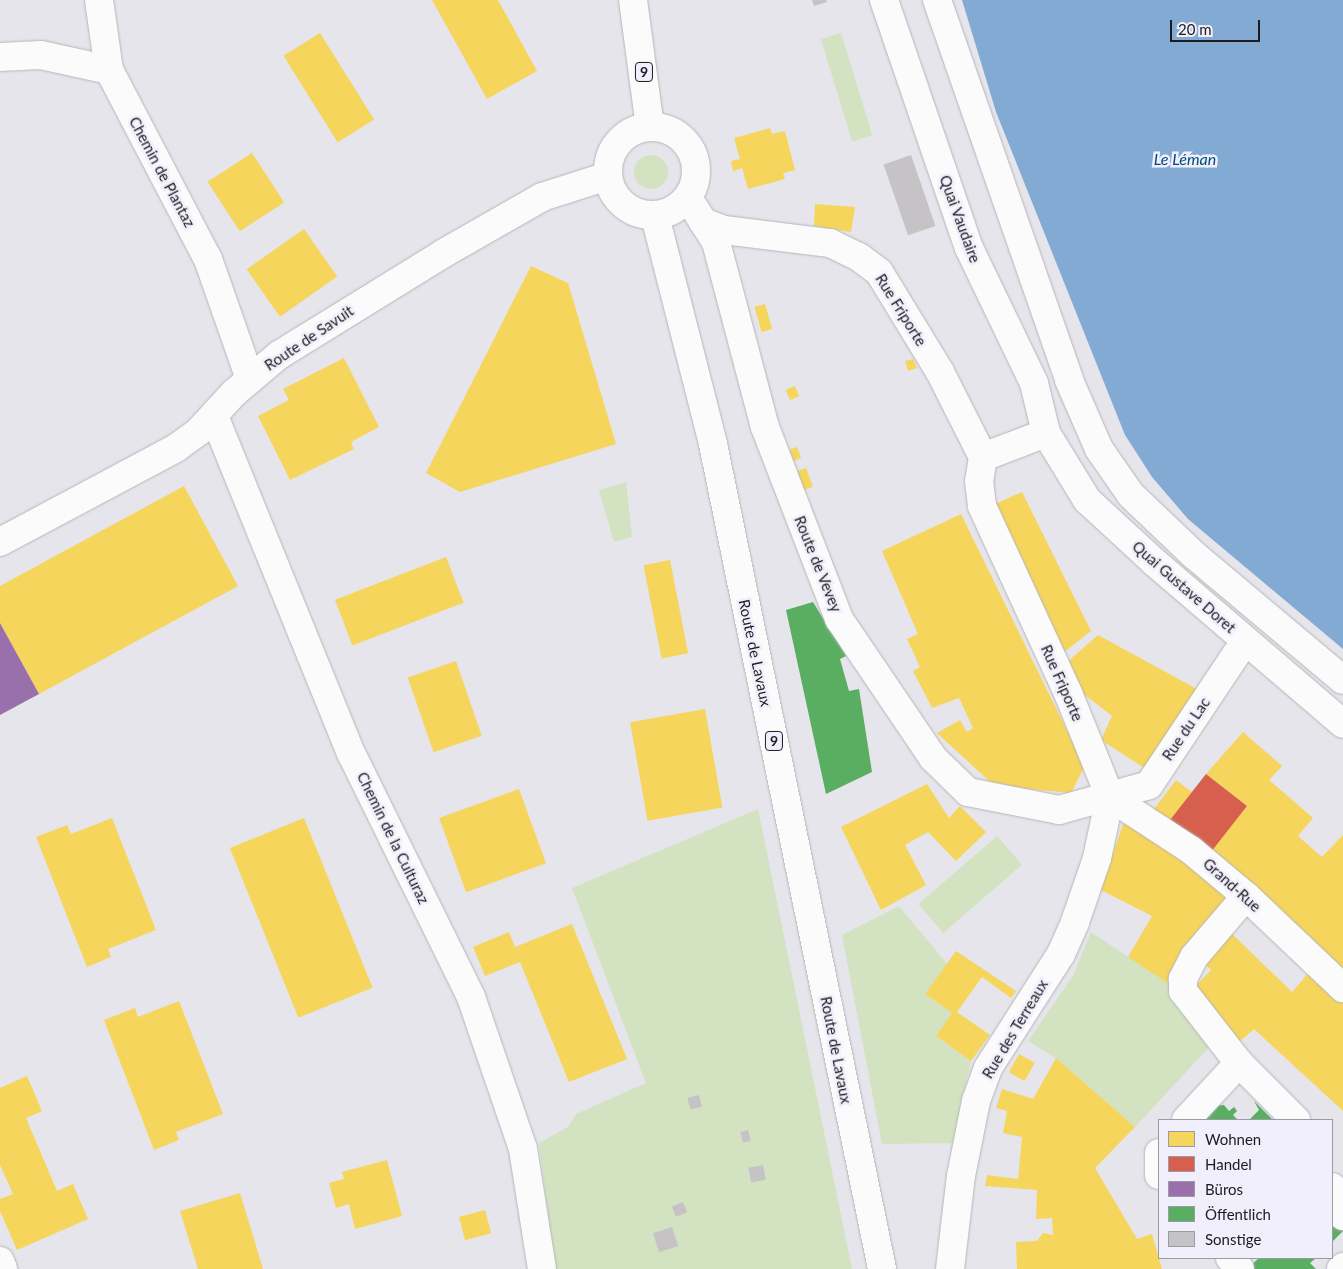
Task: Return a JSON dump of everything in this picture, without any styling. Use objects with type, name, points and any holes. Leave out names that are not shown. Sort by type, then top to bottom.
[{"type":"street","points":[[0,57],[41,55],[109,70],[100,0]]},
{"type":"street","name":"9","points":[[633,0],[650,127]]},
{"type":"street","name":"Quai Vaudaire","points":[[884,0],[969,248],[1034,383],[1046,433]]},
{"type":"street","points":[[937,0],[1069,380],[1099,449],[1131,495],[1194,555],[1343,680]]},
{"type":"street","name":"Chemin de Plantaz","points":[[109,70],[208,259],[250,379]]},
{"type":"street","points":[[650,127],[677,135],[694,157],[694,185],[688,198],[668,213],[656,216],[629,209],[618,200],[608,176],[614,148],[636,130],[650,127]]},
{"type":"street","name":"Route de Savuit","points":[[0,542],[176,448],[214,416],[250,379],[301,340],[535,200],[564,187],[608,176]]},
{"type":"street","name":"Route de Vevey","points":[[688,198],[716,242],[765,427],[827,592],[839,618],[933,758],[968,792],[1059,810],[1110,797]]},
{"type":"street","name":"Route de Lavaux","points":[[656,216],[713,444],[882,1269]]},
{"type":"street","name":"Rue Friporte","points":[[703,222],[724,230],[830,243],[879,272],[940,372],[983,457],[979,481],[982,506],[1068,694],[1110,797]]},
{"type":"street","name":"Chemin de la Culturaz","points":[[214,416],[351,752],[471,997],[523,1149],[542,1269]]},
{"type":"street","points":[[983,457],[1046,433]]},
{"type":"street","name":"Quai Gustave Doret","points":[[1046,433],[1087,500],[1241,646],[1343,724]]},
{"type":"street","name":"Rue du Lac","points":[[1110,797],[1149,785],[1241,646]]},
{"type":"street","name":"Grand-Rue","points":[[1110,797],[1191,850],[1246,896],[1343,988]]},
{"type":"street","name":"Rue des Terreaux","points":[[950,1269],[961,1176],[976,1101],[988,1068],[1060,954],[1075,922],[1097,858],[1110,797]]},
{"type":"street","points":[[1246,896],[1194,958],[1183,979],[1183,991],[1239,1063],[1295,1119]]},
{"type":"street","points":[[1187,1119],[1239,1063]]},
{"type":"street","points":[[1333,1188],[1343,1198]]},
{"type":"street","points":[[1343,1208],[1339,1212],[1343,1216]]},
{"type":"street","points":[[1231,1259],[1240,1269]]},
{"type":"street","points":[[0,1262],[3,1269]]},
{"type":"green space","points":[[841,33],[872,135],[852,141],[821,39]]},
{"type":"green space","points":[[651,155],[663,160],[668,172],[663,184],[651,189],[639,184],[634,172],[639,160]]},
{"type":"green space","points":[[626,482],[632,537],[614,542],[599,490]]},
{"type":"green space","points":[[758,809],[852,1269],[555,1269],[539,1143],[568,1127],[576,1114],[646,1083],[572,888]]},
{"type":"green space","points":[[997,836],[1022,865],[943,933],[919,904]]},
{"type":"green space","points":[[899,906],[947,964],[925,994],[952,1013],[936,1036],[971,1061],[953,1143],[882,1144],[842,935]]},
{"type":"green space","points":[[1091,932],[1169,984],[1212,1044],[1135,1127],[1056,1058],[1028,1041],[1073,976]]},
{"type":"water","name":"Le Léman","points":[[962,0],[1343,0],[1343,649],[1188,519],[1152,477],[1125,435],[996,112]]},
{"type":"building: Wohnen","points":[[432,0],[498,0],[537,71],[487,99]]},
{"type":"building: Wohnen","points":[[320,33],[374,120],[338,142],[284,56]]},
{"type":"building: Wohnen","points":[[770,128],[772,134],[785,131],[795,170],[783,173],[785,179],[748,189],[742,168],[733,171],[731,161],[740,159],[734,138]]},
{"type":"building: Wohnen","points":[[252,153],[284,202],[240,231],[208,182]]},
{"type":"building: Wohnen","points":[[815,204],[855,207],[851,232],[814,226]]},
{"type":"building: Wohnen","points":[[304,229],[337,277],[280,317],[247,269]]},
{"type":"building: Wohnen","points":[[531,266],[568,283],[616,444],[460,492],[426,473]]},
{"type":"building: Wohnen","points":[[765,304],[772,329],[762,332],[754,307]]},
{"type":"building: Wohnen","points":[[344,358],[379,427],[351,442],[354,449],[290,480],[258,416],[289,400],[283,389]]},
{"type":"building: Wohnen","points":[[913,359],[917,368],[908,371],[905,361]]},
{"type":"building: Wohnen","points":[[795,386],[799,396],[790,400],[786,390]]},
{"type":"building: Wohnen","points":[[797,447],[801,458],[794,461],[789,450]]},
{"type":"building: Wohnen","points":[[806,468],[813,487],[803,490],[797,471]]},
{"type":"building: Wohnen","points":[[184,486],[238,586],[39,694],[0,623],[0,586]]},
{"type":"building: Wohnen","points":[[1022,492],[1091,631],[1062,654],[993,505]]},
{"type":"building: Wohnen","points":[[961,514],[1072,741],[1087,762],[1071,793],[1008,787],[1001,792],[937,733],[960,720],[967,732],[973,728],[959,698],[932,708],[913,671],[920,667],[907,639],[918,634],[882,551]]},
{"type":"building: Wohnen","points":[[446,557],[464,603],[352,645],[335,600]]},
{"type":"building: Wohnen","points":[[670,560],[688,653],[662,658],[643,565]]},
{"type":"building: Wohnen","points":[[1098,635],[1204,693],[1152,773],[1101,740],[1112,716],[1080,691],[1066,663]]},
{"type":"building: Wohnen","points":[[456,661],[482,736],[433,752],[408,678]]},
{"type":"building: Wohnen","points":[[705,709],[722,807],[648,821],[630,722]]},
{"type":"building: Wohnen","points":[[1243,732],[1282,766],[1269,780],[1313,818],[1298,836],[1322,857],[1343,835],[1343,970],[1208,852],[1247,806],[1206,774]]},
{"type":"building: Wohnen","points":[[1176,780],[1192,792],[1169,822],[1153,810]]},
{"type":"building: Wohnen","points":[[927,784],[949,818],[960,806],[986,832],[956,861],[928,832],[905,845],[926,885],[881,910],[841,827]]},
{"type":"building: Wohnen","points":[[519,789],[546,863],[466,892],[439,818]]},
{"type":"building: Wohnen","points":[[112,818],[156,930],[108,949],[111,957],[87,967],[36,837],[67,825],[71,834]]},
{"type":"building: Wohnen","points":[[304,818],[373,988],[298,1018],[230,848]]},
{"type":"building: Wohnen","points":[[1124,821],[1234,896],[1194,943],[1169,984],[1128,957],[1152,916],[1101,890]]},
{"type":"building: Wohnen","points":[[572,924],[627,1059],[569,1082],[520,962],[485,976],[473,947],[509,932],[515,947]]},
{"type":"building: Wohnen","points":[[1228,930],[1292,992],[1310,971],[1343,1001],[1343,1111],[1254,1029],[1238,1043],[1190,992],[1211,970],[1201,960]]},
{"type":"building: Wohnen","points":[[956,951],[1016,991],[1011,998],[982,977],[957,1012],[990,1035],[971,1061],[936,1036],[952,1013],[925,994]]},
{"type":"building: Wohnen","points":[[179,1001],[223,1114],[176,1132],[179,1140],[154,1150],[104,1020],[135,1008],[138,1017]]},
{"type":"building: Wohnen","points":[[1019,1054],[1035,1063],[1025,1081],[1009,1072]]},
{"type":"building: Wohnen","points":[[1056,1058],[1135,1127],[1095,1168],[1137,1239],[1152,1234],[1162,1269],[1017,1269],[1016,1242],[1037,1241],[1043,1233],[1053,1235],[1052,1218],[1036,1219],[1037,1190],[985,1186],[987,1175],[1018,1179],[1022,1137],[1003,1133],[1007,1111],[996,1108],[1002,1089],[1033,1099]]},
{"type":"building: Wohnen","points":[[27,1076],[42,1111],[26,1118],[57,1191],[73,1184],[88,1219],[17,1250],[0,1211],[0,1199],[13,1194],[0,1165],[0,1088]]},
{"type":"building: Wohnen","points":[[387,1160],[402,1216],[355,1229],[349,1204],[336,1208],[329,1183],[344,1179],[342,1172]]},
{"type":"building: Wohnen","points":[[240,1193],[263,1269],[198,1269],[180,1211]]},
{"type":"building: Wohnen","points":[[485,1210],[491,1233],[465,1240],[459,1217]]},
{"type":"building: Handel","points":[[1206,774],[1247,806],[1209,854],[1168,822]]},
{"type":"building: Büros","points":[[0,623],[39,694],[0,715]]},
{"type":"building: Öffentlich","points":[[813,602],[846,656],[840,659],[849,691],[859,689],[872,772],[826,794],[786,610]]},
{"type":"building: Öffentlich","points":[[1254,1101],[1272,1119],[1250,1119],[1259,1110]]},
{"type":"building: Öffentlich","points":[[1224,1105],[1229,1111],[1234,1107],[1237,1111],[1233,1115],[1237,1119],[1193,1119],[1210,1106]]},
{"type":"building: Öffentlich","points":[[1333,1211],[1343,1222],[1343,1231],[1333,1241]]},
{"type":"building: Öffentlich","points":[[1258,1259],[1315,1259],[1310,1263],[1316,1269],[1253,1269],[1250,1266]]},
{"type":"building: Sonstige","points":[[812,0],[826,0],[827,2],[814,6]]},
{"type":"building: Sonstige","points":[[911,155],[935,226],[908,235],[884,164]]},
{"type":"building: Sonstige","points":[[699,1095],[702,1107],[690,1110],[687,1098]]},
{"type":"building: Sonstige","points":[[748,1130],[751,1141],[743,1143],[740,1132]]},
{"type":"building: Sonstige","points":[[763,1165],[766,1180],[751,1183],[748,1168]]},
{"type":"building: Sonstige","points":[[683,1202],[687,1212],[676,1217],[672,1206]]},
{"type":"building: Sonstige","points":[[672,1227],[678,1246],[659,1252],[653,1233]]}]
